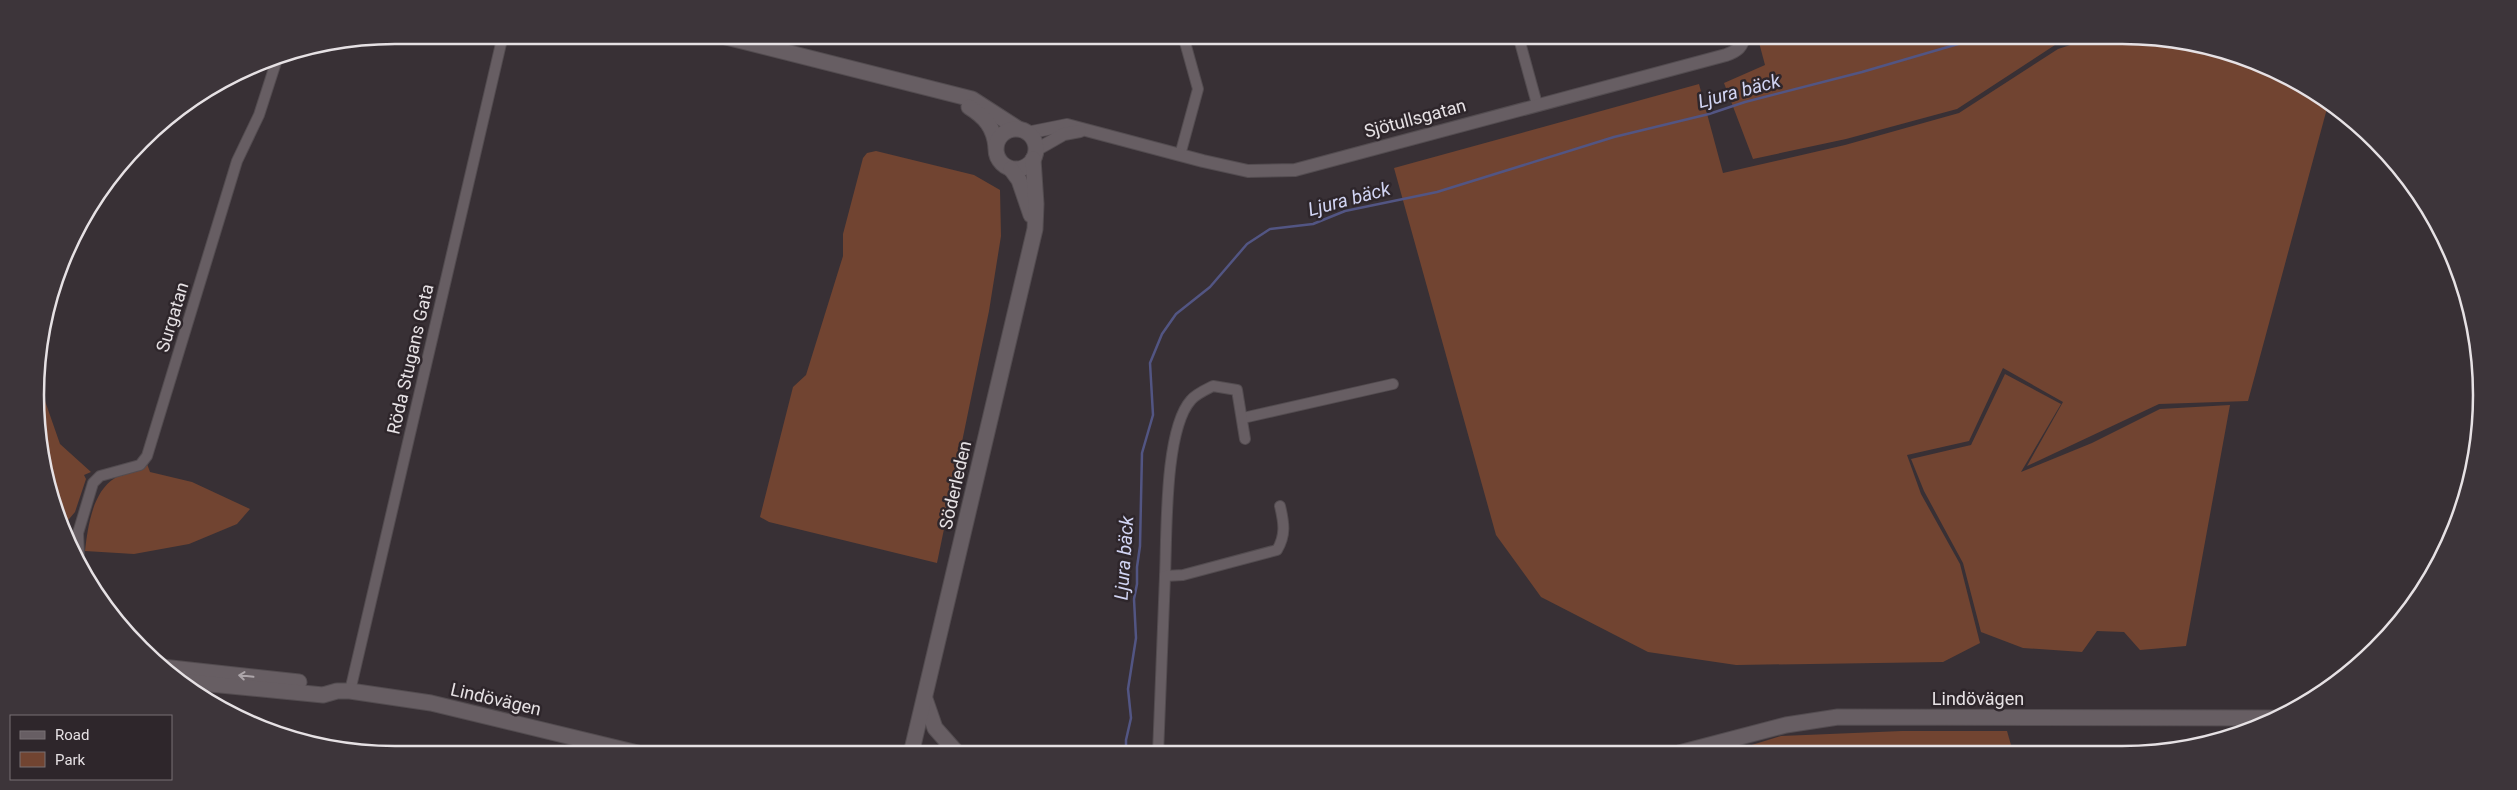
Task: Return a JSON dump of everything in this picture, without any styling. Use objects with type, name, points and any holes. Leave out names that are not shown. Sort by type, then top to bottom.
[{"type":"main road","points":[[753,44],[953,96],[972,99],[1022,130],[1034,142],[1035,154],[1024,167],[1011,169],[1000,161],[994,131],[983,116],[953,96]]},
{"type":"main road","points":[[996,148],[1001,136],[1022,130]]},
{"type":"main road","name":"Söderleden","points":[[914,746],[1034,229],[1036,204],[1035,154]]},
{"type":"main road","name":"Söderleden","points":[[1011,169],[1019,180],[1029,204],[1034,229]]},
{"type":"main road","name":"Lindövägen","points":[[181,674],[295,681],[343,691],[431,703],[609,746]]},
{"type":"main road","points":[[925,698],[935,728],[951,746]]},
{"type":"main road","name":"Lindövägen","points":[[1706,746],[1786,725],[1838,717],[2260,718]]},
{"type":"street","name":"Röda Stugans Gata","points":[[343,691],[501,44]]},
{"type":"street","points":[[1180,155],[1198,89],[1186,44]]},
{"type":"street","points":[[1520,44],[1537,104]]},
{"type":"street","name":"Sjötullsgatan","points":[[1022,130],[1067,125],[1248,171],[1294,170],[1726,55],[1737,51],[1742,44]]},
{"type":"street","name":"Surgatan","points":[[74,534],[93,483],[100,476],[140,466],[147,456],[237,161],[258,115],[275,65]]},
{"type":"street","points":[[1035,154],[1064,134],[1082,130]]},
{"type":"street","points":[[1243,418],[1393,384]]},
{"type":"street","points":[[1158,746],[1172,454],[1180,417],[1191,400],[1213,386],[1237,390],[1245,439]]},
{"type":"street","points":[[1165,576],[1183,575],[1277,550],[1282,542],[1285,527],[1280,506]]},
{"type":"green space","points":[[1759,44],[2058,44],[1957,109],[1846,139],[1753,159],[1724,83],[1765,65]]},
{"type":"green space","points":[[2073,44],[2122,44],[2191,50],[2256,70],[2298,91],[2327,110],[2248,401],[2159,404],[2027,466],[2063,402],[2003,368],[1969,441],[1907,455],[1921,494],[1960,564],[1980,643],[1943,662],[1736,665],[1648,652],[1541,597],[1496,535],[1394,168],[1699,84],[1723,173],[1845,145],[1959,113],[2058,49]]},
{"type":"green space","points":[[876,151],[974,175],[1000,190],[1001,236],[989,311],[937,563],[769,522],[760,517],[793,387],[806,375],[843,256],[843,234],[863,158],[867,153]]},
{"type":"green space","points":[[2005,374],[2061,404],[2021,472],[2092,443],[2160,409],[2230,405],[2186,646],[2140,650],[2124,632],[2097,631],[2082,652],[2023,648],[1981,632],[1963,563],[1924,491],[1911,459],[1971,445]]},
{"type":"green space","points":[[44,399],[60,444],[91,472],[84,475],[86,479],[75,512],[67,521],[50,464]]},
{"type":"green space","points":[[147,464],[150,472],[192,482],[250,509],[237,524],[189,544],[134,554],[85,551],[92,511],[101,492],[115,478]]},
{"type":"green space","points":[[1902,731],[2007,731],[2011,746],[1749,746],[1781,736]]},
{"type":"waterway","name":"Ljura bäck","points":[[1126,746],[1131,718],[1128,689],[1136,638],[1134,599],[1140,546],[1142,453],[1153,415],[1150,363],[1162,334],[1176,314],[1210,287],[1247,244],[1270,229],[1313,224],[1345,211],[1437,192],[1614,137],[1709,114],[1745,102],[1862,72],[1958,44]]}]
